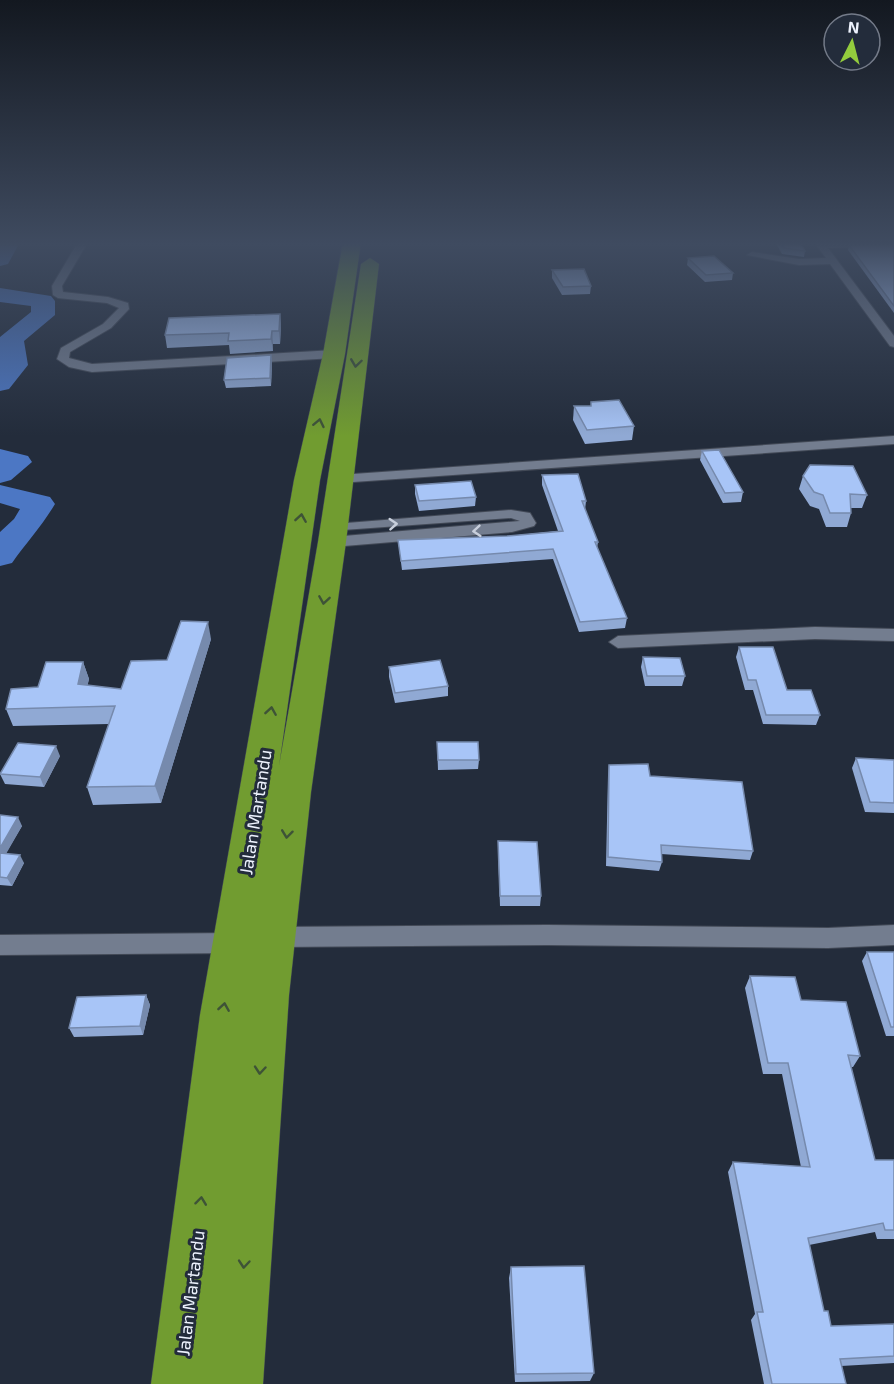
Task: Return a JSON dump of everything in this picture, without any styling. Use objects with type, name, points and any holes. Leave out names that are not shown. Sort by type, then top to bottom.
[{"type":"highway","name":"Jalan Martandu","points":[[235,1384],[267,995],[274,937],[276,792],[307,480],[334,354],[342,307]]},
{"type":"highway","name":"Jalan Martandu","points":[[180,1384],[222,1015],[235,943],[276,792],[333,535],[364,307]]},
{"type":"street","points":[[124,307],[107,326],[65,350],[63,359],[73,364],[92,368],[334,354]]},
{"type":"street","points":[[866,307],[894,344]]},
{"type":"street","points":[[880,325],[894,324]]},
{"type":"street","points":[[339,480],[894,441]]},
{"type":"street","points":[[511,514],[523,515],[529,523],[527,526],[512,528],[333,535],[511,514]]},
{"type":"street","points":[[618,642],[815,633],[894,635]]},
{"type":"street","points":[[274,937],[547,934],[828,938],[894,935]]},
{"type":"street","points":[[0,945],[235,943]]},
{"type":"building","points":[[280,314],[279,331],[272,331],[271,339],[228,341],[229,333],[165,335],[169,318]]},
{"type":"building","points":[[271,355],[270,378],[224,380],[227,358]]},
{"type":"building","points":[[619,400],[634,426],[587,430],[574,406],[591,406],[591,402]]},
{"type":"building","points":[[719,450],[743,492],[725,493],[702,451]]},
{"type":"building","points":[[810,465],[853,466],[867,495],[850,494],[851,513],[830,513],[823,495],[814,492],[803,476]]},
{"type":"building","points":[[578,474],[586,501],[582,501],[598,542],[595,542],[627,618],[580,622],[553,549],[401,561],[398,540],[507,536],[563,531],[542,475]]},
{"type":"building","points":[[471,481],[476,497],[419,501],[415,485]]},
{"type":"building","points":[[181,621],[208,622],[155,786],[87,787],[115,706],[6,709],[11,689],[38,687],[46,662],[83,662],[78,684],[121,689],[131,661],[167,660]]},
{"type":"building","points":[[739,647],[773,647],[787,690],[811,690],[820,715],[766,715],[756,680],[748,680]]},
{"type":"building","points":[[643,657],[680,658],[685,676],[647,676]]},
{"type":"building","points":[[440,660],[448,686],[395,693],[389,667]]},
{"type":"building","points":[[437,742],[478,742],[479,760],[438,760]]},
{"type":"building","points":[[18,743],[56,746],[40,777],[0,774]]},
{"type":"building","points":[[856,758],[894,760],[894,803],[870,802]]},
{"type":"building","points":[[648,764],[650,776],[742,782],[753,851],[661,845],[662,862],[608,857],[609,765]]},
{"type":"building","points":[[0,815],[18,817],[0,848]]},
{"type":"building","points":[[498,841],[537,842],[541,896],[500,896]]},
{"type":"building","points":[[0,853],[20,855],[7,878],[0,877]]},
{"type":"building","points":[[867,952],[894,952],[894,1027],[891,1027]]},
{"type":"building","points":[[750,976],[795,977],[801,1000],[846,1002],[860,1056],[848,1055],[875,1160],[894,1160],[894,1230],[885,1230],[883,1223],[808,1238],[824,1311],[828,1311],[831,1326],[894,1324],[894,1356],[840,1359],[846,1384],[772,1384],[757,1312],[763,1312],[733,1162],[810,1167],[788,1063],[768,1063]]},
{"type":"building","points":[[146,995],[140,1026],[69,1028],[77,997]]},
{"type":"building","points":[[584,1266],[594,1373],[516,1374],[511,1267]]},
{"type":"waterway","points":[[0,383],[15,365],[11,339],[43,315],[43,307]]},
{"type":"waterway","points":[[0,458],[17,462],[0,474]]},
{"type":"waterway","points":[[0,494],[39,504],[27,525],[8,542],[0,556]]}]
